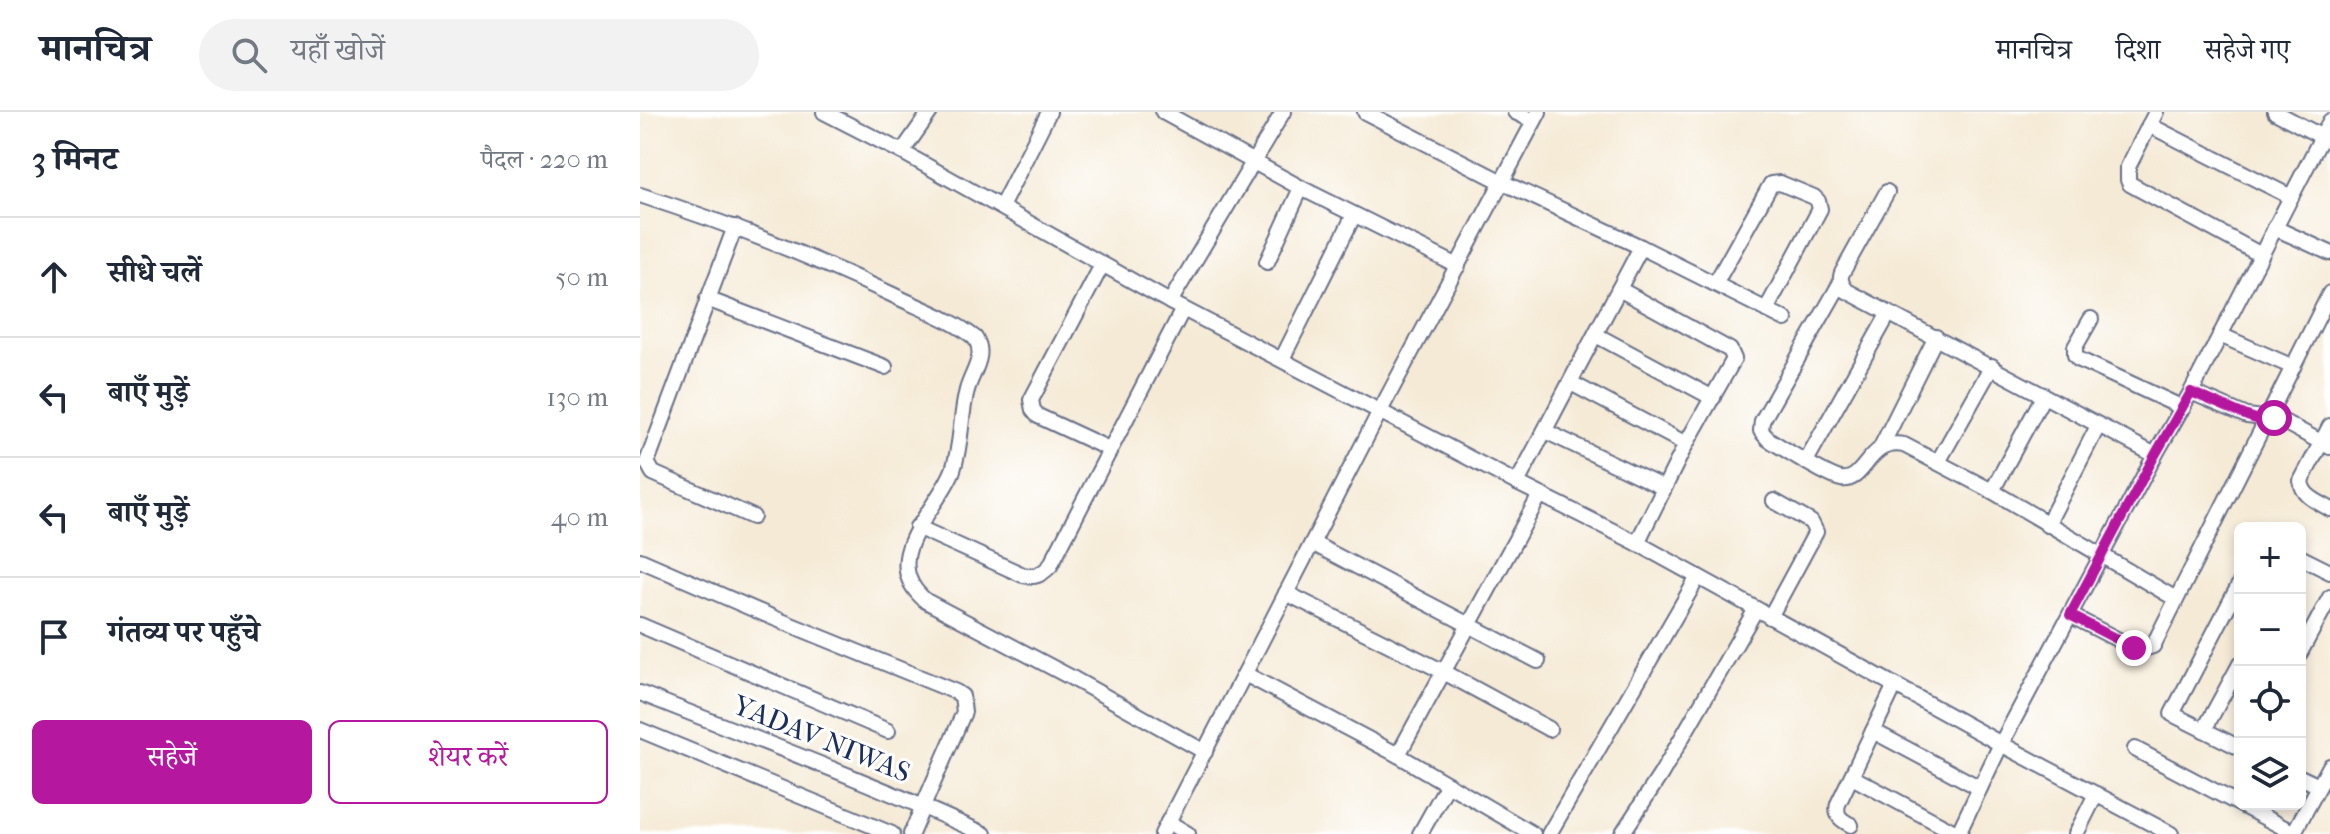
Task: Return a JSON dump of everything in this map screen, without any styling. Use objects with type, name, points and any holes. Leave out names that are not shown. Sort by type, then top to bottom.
[{"type":"street","points":[[824,112],[902,152],[1176,306],[1637,543],[2171,834]]},
{"type":"street","points":[[902,152],[930,112]]},
{"type":"street","points":[[1001,207],[1049,112]]},
{"type":"street","points":[[1163,112],[1301,188],[1458,266]]},
{"type":"street","points":[[917,527],[1023,575],[1035,577],[1050,566],[1176,306],[1283,112]]},
{"type":"street","points":[[1365,112],[1785,319]]},
{"type":"street","points":[[1188,834],[1165,828],[1536,117],[1515,112]]},
{"type":"street","points":[[2278,112],[2326,138]]},
{"type":"street","points":[[2261,255],[2130,184],[2128,167],[2153,119],[2291,197]]},
{"type":"street","points":[[1852,777],[1958,834],[2001,744],[2100,556],[2183,408],[2291,197],[2326,138],[2330,121]]},
{"type":"street","points":[[1715,284],[1771,184],[1780,183],[1814,197],[1820,209],[1766,310]]},
{"type":"street","points":[[1267,262],[1301,188]]},
{"type":"street","points":[[1887,192],[1842,273],[1841,282],[1762,421],[1761,431],[1768,439],[1833,476],[1846,479],[1856,474],[1881,447],[1936,337]]},
{"type":"street","points":[[640,195],[735,227],[854,277],[969,333],[979,344],[980,355],[968,389],[961,443],[952,472],[917,527],[908,550],[908,571],[915,592],[926,601],[1205,752]]},
{"type":"street","points":[[1282,359],[1354,215]]},
{"type":"street","points":[[735,227],[647,462],[653,473],[753,517]]},
{"type":"street","points":[[2275,228],[2330,253]]},
{"type":"street","points":[[1517,483],[1641,247]]},
{"type":"street","points":[[1102,265],[1031,400],[1031,406],[1038,416],[1109,449]]},
{"type":"street","points":[[1841,282],[1847,291],[2155,455]]},
{"type":"street","points":[[1619,289],[1733,353],[1733,363],[1686,444],[1637,543]]},
{"type":"street","points":[[2070,615],[2140,650],[2148,649],[2157,641],[2330,293]]},
{"type":"street","points":[[707,299],[885,367]]},
{"type":"street","points":[[1806,461],[1889,313]]},
{"type":"street","points":[[2091,319],[2075,347],[2078,359],[2183,408]]},
{"type":"street","points":[[1596,335],[1713,398]]},
{"type":"street","points":[[2220,335],[2293,367]]},
{"type":"street","points":[[1938,462],[1992,366]]},
{"type":"street","points":[[1571,383],[1686,444]]},
{"type":"street","points":[[2191,392],[2256,419],[2268,417],[2280,420],[2326,445]]},
{"type":"street","points":[[1992,491],[2044,395]]},
{"type":"street","points":[[2047,525],[2098,426]]},
{"type":"street","points":[[2330,426],[2326,445],[2301,481],[2306,494],[2330,509]]},
{"type":"street","points":[[1545,431],[1664,488]]},
{"type":"street","points":[[1881,447],[1895,443],[1904,445],[1938,462],[2176,599]]},
{"type":"street","points":[[1398,755],[1540,495]]},
{"type":"street","points":[[1770,617],[1816,532],[1811,522],[1774,501]]},
{"type":"street","points":[[1312,543],[1538,661]]},
{"type":"street","points":[[640,560],[962,696],[964,712],[911,834]]},
{"type":"street","points":[[2306,560],[2330,572]]},
{"type":"street","points":[[1549,834],[1698,577]]},
{"type":"street","points":[[1286,593],[1549,729]]},
{"type":"street","points":[[2234,594],[2172,714],[2234,745]]},
{"type":"street","points":[[2306,642],[2330,597]]},
{"type":"street","points":[[1622,834],[1661,774],[1756,609]]},
{"type":"street","points":[[640,625],[888,731]]},
{"type":"street","points":[[2204,730],[2239,666]]},
{"type":"street","points":[[1245,674],[1398,755],[1533,834]]},
{"type":"street","points":[[1851,825],[1840,819],[1837,809],[1895,685]]},
{"type":"street","name":"YADAV NIWAS","points":[[640,693],[821,764],[980,833]]},
{"type":"street","points":[[640,730],[892,834]]},
{"type":"street","points":[[1873,731],[1980,788]]},
{"type":"street","points":[[2135,749],[2294,833],[2330,766]]},
{"type":"street","points":[[2306,780],[2319,786]]},
{"type":"street","points":[[1420,834],[1448,784]]},
{"type":"street","points":[[2076,834],[2096,794]]},
{"type":"route","points":[[2134,648],[2070,615],[2191,392],[2256,419],[2274,418]]}]
